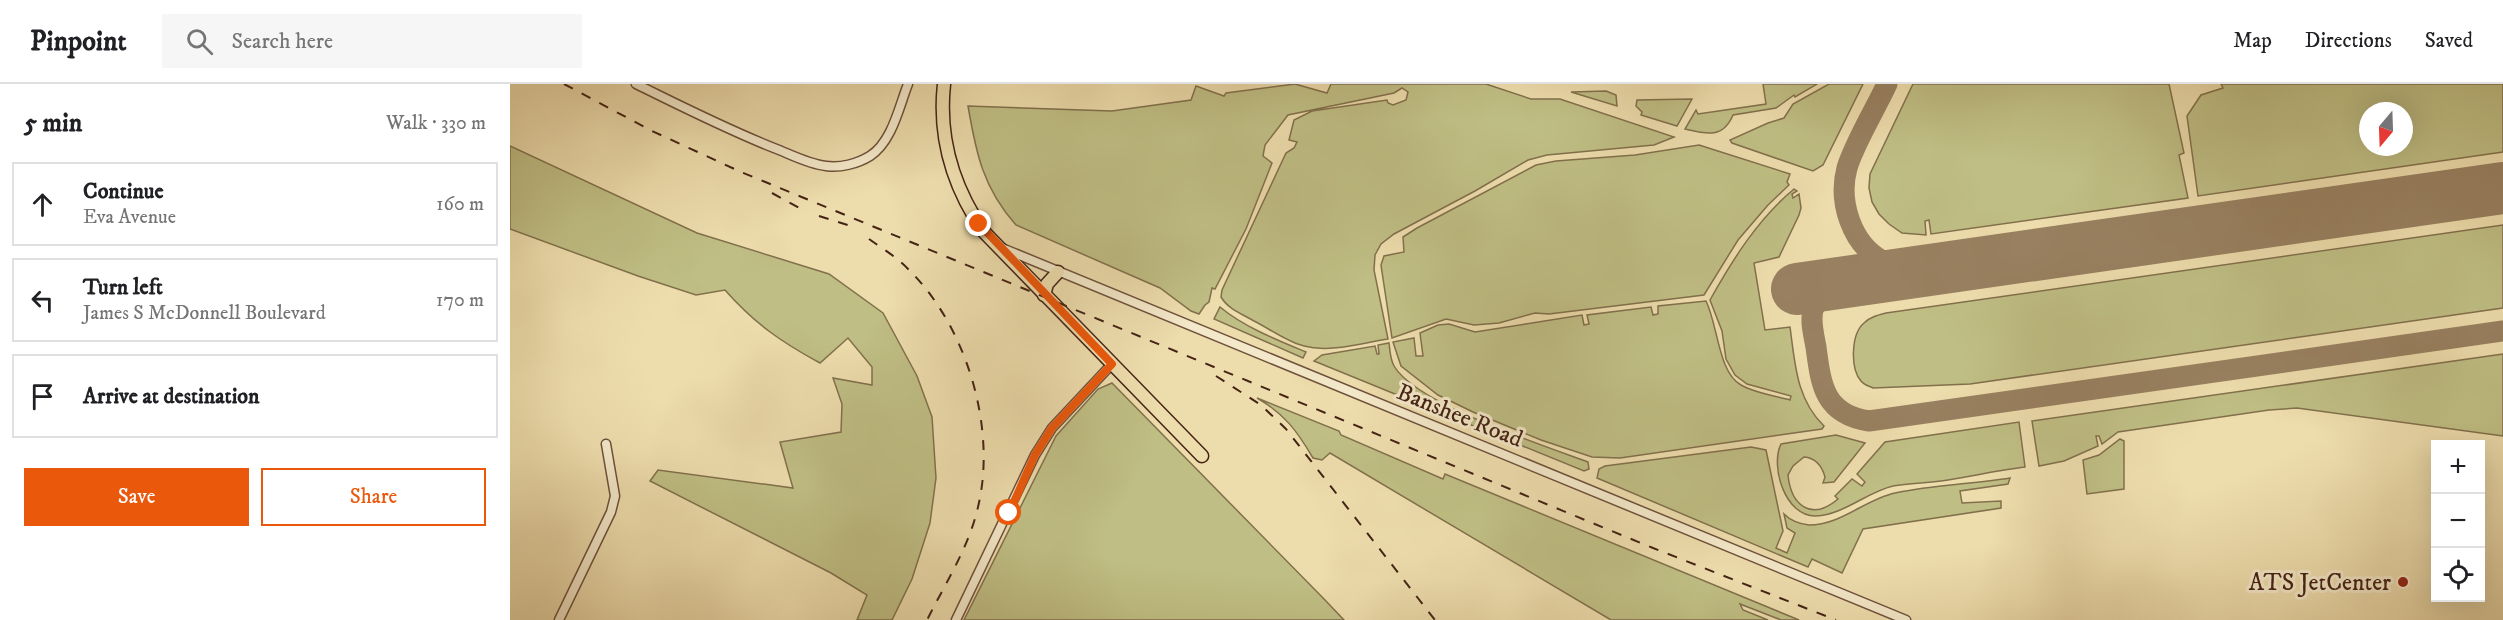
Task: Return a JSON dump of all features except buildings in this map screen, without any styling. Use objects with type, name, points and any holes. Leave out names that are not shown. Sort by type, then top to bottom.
[{"type":"main road","points":[[944,84],[942,126],[953,174],[970,211],[984,232],[1202,456]]},
{"type":"main road","points":[[1044,295],[1047,284],[1059,272]]},
{"type":"street","points":[[636,84],[735,132],[808,162],[825,166],[840,166],[871,155],[885,141],[908,84]]},
{"type":"street","name":"Banshee Road","points":[[999,247],[1906,620]]},
{"type":"street","points":[[956,620],[1035,455],[1052,428],[1112,364]]},
{"type":"street","points":[[559,620],[611,512],[615,496],[606,444]]},
{"type":"shaded area","points":[[1295,84],[1327,93],[1331,84],[1486,84],[1531,99],[1560,99],[1674,137],[1654,145],[1547,155],[1528,160],[1394,234],[1381,244],[1375,255],[1374,270],[1388,339],[1346,347],[1314,348],[1291,342],[1231,308],[1221,297],[1222,290],[1286,153],[1294,148],[1297,142],[1289,140],[1294,120],[1312,111],[1387,100],[1393,105],[1406,100],[1408,92],[1402,88],[1394,93],[1288,115],[1265,145],[1263,156],[1272,163],[1246,229],[1215,289],[1212,288],[1209,302],[1199,314],[1191,311],[1160,288],[1016,225],[988,183],[978,155],[968,106],[1112,111],[1191,100],[1196,86],[1224,96],[1226,93]]},
{"type":"shaded area","points":[[1763,84],[1817,84],[1795,97],[1794,95],[1776,108],[1733,115],[1729,123],[1719,131],[1707,133],[1685,129],[1696,110],[1698,114],[1766,104]]},
{"type":"shaded area","points":[[1829,84],[1863,84],[1823,165],[1813,171],[1732,143],[1730,140],[1784,118],[1793,104]]},
{"type":"shaded area","points":[[1913,84],[2169,84],[2184,153],[2179,155],[2188,198],[1931,234],[1929,220],[1925,221],[1926,235],[1902,233],[1879,214],[1872,202],[1869,188],[1870,174]]},
{"type":"shaded area","points":[[2221,84],[2503,84],[2503,152],[2198,196],[2187,116],[2201,95],[2223,88]]},
{"type":"shaded area","points":[[1606,91],[1616,95],[1617,106],[1571,92]]},
{"type":"shaded area","points":[[1692,99],[1677,126],[1641,115],[1642,112],[1636,106],[1637,100]]},
{"type":"shaded area","points":[[1699,145],[1790,174],[1787,182],[1789,185],[1738,240],[1704,295],[1549,314],[1535,313],[1499,323],[1474,325],[1446,319],[1392,338],[1381,265],[1384,256],[1404,252],[1403,237],[1417,228],[1536,165],[1556,161],[1635,155]]},
{"type":"shaded area","points":[[510,146],[697,233],[829,274],[883,313],[917,376],[932,417],[936,478],[930,523],[912,579],[892,620],[857,620],[867,595],[831,573],[650,481],[658,470],[793,488],[780,442],[841,432],[842,404],[833,378],[872,385],[872,367],[848,338],[820,363],[769,331],[725,290],[696,295],[510,229]]},
{"type":"shaded area","points":[[1794,189],[1797,191],[1792,194],[1793,198],[1799,194],[1801,208],[1779,257],[1754,263],[1765,330],[1790,327],[1798,380],[1808,404],[1824,426],[1822,429],[1620,458],[1592,457],[1541,440],[1473,412],[1438,395],[1401,366],[1393,342],[1414,338],[1416,356],[1423,356],[1420,333],[1438,325],[1449,324],[1475,332],[1582,315],[1584,325],[1589,324],[1587,315],[1651,307],[1653,315],[1658,314],[1658,306],[1706,301],[1723,359],[1733,379],[1752,390],[1790,400],[1791,396],[1747,384],[1735,375],[1726,359],[1722,331],[1710,300],[1747,240],[1769,213]]},
{"type":"shaded area","points":[[2503,225],[2503,308],[1970,384],[1873,388],[1862,382],[1855,368],[1856,335],[1869,319],[1886,313]]},
{"type":"shaded area","points":[[1220,307],[1250,327],[1306,352],[1303,358],[1214,319]]},
{"type":"shaded area","points":[[1389,343],[1394,366],[1407,380],[1428,395],[1514,435],[1588,462],[1589,469],[1584,471],[1314,361],[1322,355],[1375,346],[1379,354],[1378,345]]},
{"type":"shaded area","points":[[2503,354],[2503,436],[2297,408],[2118,432],[2102,444],[2099,436],[2096,436],[2098,446],[2064,461],[2039,466],[2032,421]]},
{"type":"shaded area","points":[[1112,383],[1344,620],[964,620],[1056,436],[1098,389]]},
{"type":"shaded area","points":[[1257,398],[1339,431],[1341,435],[1443,479],[1445,474],[1799,620],[1781,620],[1740,604],[1743,610],[1768,620],[1611,620],[1330,453],[1322,460],[1313,458],[1290,424]]},
{"type":"shaded area","points":[[2019,422],[2025,467],[1941,481],[1893,486],[1826,515],[1805,514],[1796,508],[1788,499],[1779,477],[1777,465],[1781,444],[1836,435],[1865,443],[1834,482],[1823,483],[1825,477],[1822,469],[1812,459],[1804,457],[1793,466],[1788,475],[1793,495],[1804,507],[1819,509],[1838,499],[1835,496],[1852,479],[1862,486],[1865,482],[1857,474],[1885,442]]},
{"type":"shaded area","points":[[2120,439],[2124,441],[2124,489],[2087,494],[2083,460],[2099,455]]},
{"type":"shaded area","points":[[1751,447],[1766,450],[1783,531],[1776,548],[1787,553],[1795,533],[1787,528],[1784,514],[1802,524],[1821,524],[1895,493],[2010,478],[2008,484],[1960,491],[1962,503],[2001,501],[2001,508],[1863,529],[1842,573],[1812,559],[1808,567],[1597,478],[1599,469],[1605,466]]},
{"type":"taxiway","points":[[1887,84],[1850,158],[1845,181],[1846,207],[1855,233],[1872,253],[1895,266],[1933,271]]},
{"type":"taxiway","points":[[1838,284],[1820,298],[1813,310],[1812,319],[1820,374],[1834,405],[1842,412],[1869,421],[2503,331]]},
{"type":"runway","points":[[1797,289],[2503,188]]},
{"type":"railway","points":[[564,84],[652,131],[741,172],[1653,548],[1836,620]]},
{"type":"railway","points":[[772,193],[801,209]]},
{"type":"railway","points":[[819,216],[857,228]]},
{"type":"railway","points":[[869,239],[909,270],[929,293],[947,320],[961,349],[980,413],[983,477],[978,507],[963,551],[927,620]]},
{"type":"railway","points":[[1216,376],[1261,405],[1286,429],[1435,620]]},
{"type":"place","name":"ATS JetCenter","points":[[2403,582]]},
{"type":"route","points":[[979,224],[1058,310],[1112,364],[1052,428],[1035,455],[1009,513]]}]
